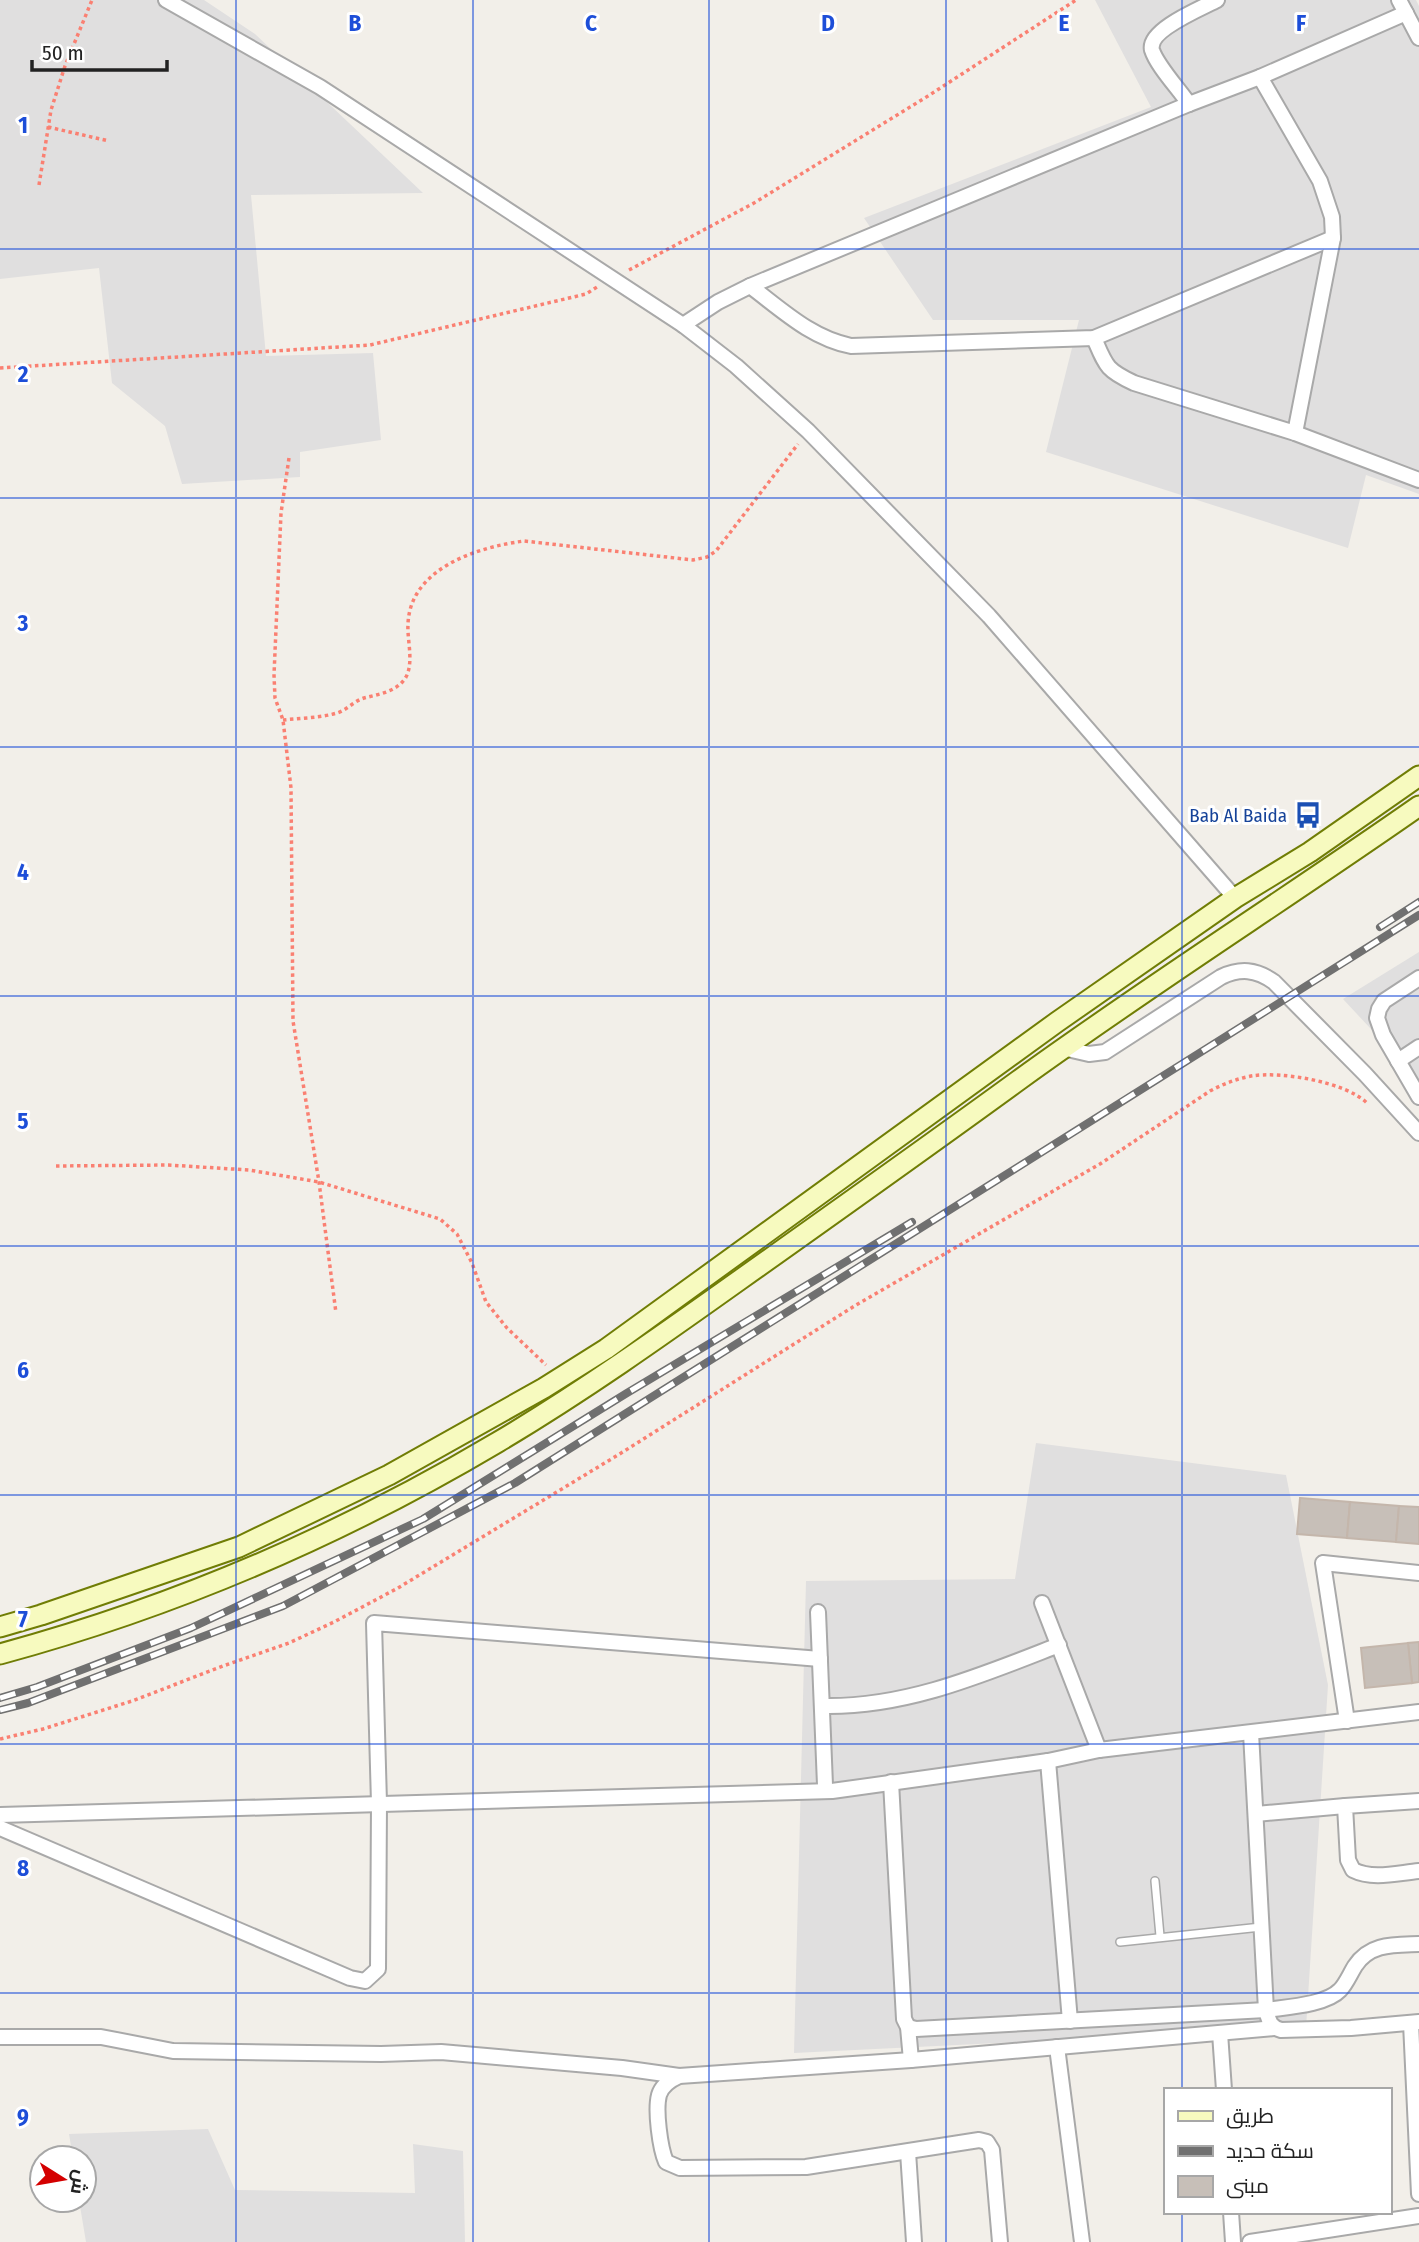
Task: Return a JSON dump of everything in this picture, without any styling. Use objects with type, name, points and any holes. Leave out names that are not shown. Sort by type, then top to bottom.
[{"type":"street","points":[[166,0],[320,87],[682,325],[736,366],[808,431],[989,616],[1235,898]]},
{"type":"street","points":[[1189,104],[1158,60],[1152,49],[1152,41],[1160,30],[1217,0]]},
{"type":"street","points":[[682,325],[750,286],[1260,76],[1402,7],[1419,38]]},
{"type":"street","points":[[1260,76],[1320,181],[1332,217],[1333,238],[1295,433]]},
{"type":"street","points":[[750,286],[814,334],[851,346],[1094,338],[1333,238]]},
{"type":"street","points":[[1094,338],[1107,367],[1134,383],[1295,433],[1419,480]]},
{"type":"street","points":[[0,1627],[239,1547],[389,1475],[560,1378],[606,1349],[944,1103],[1235,898],[1310,852],[1419,776]]},
{"type":"street","points":[[0,1654],[113,1620],[244,1570],[402,1495],[495,1444],[617,1366],[1117,1009],[1322,874],[1419,806]]},
{"type":"street","points":[[1063,1048],[1089,1055],[1105,1052],[1220,977],[1236,971],[1255,972],[1265,975],[1282,989],[1419,1133]]},
{"type":"street","points":[[1419,978],[1391,995],[1379,1009],[1379,1027],[1419,1097]]},
{"type":"street","points":[[1398,1061],[1419,1047]]},
{"type":"street","points":[[1347,1721],[1323,1563],[1419,1573]]},
{"type":"street","points":[[1042,1603],[1099,1751]]},
{"type":"street","points":[[818,1612],[827,1790]]},
{"type":"street","points":[[0,1828],[337,1973],[365,1981],[378,1969],[379,1804],[374,1623],[820,1659]]},
{"type":"street","points":[[822,1706],[851,1707],[908,1697],[979,1676],[1059,1645]]},
{"type":"street","points":[[0,1815],[832,1791],[1048,1761],[1099,1751],[1419,1712]]},
{"type":"street","points":[[1251,1733],[1266,2010],[1273,2028]]},
{"type":"street","points":[[1048,1761],[1070,2021]]},
{"type":"street","points":[[891,1782],[904,2019],[908,2028],[911,2060]]},
{"type":"street","points":[[1256,1814],[1419,1801]]},
{"type":"street","points":[[1345,1806],[1348,1860],[1353,1870],[1374,1876],[1419,1871]]},
{"type":"street","points":[[908,2028],[1266,2010],[1317,2002],[1340,1991],[1366,1953],[1380,1947],[1419,1944]]},
{"type":"street","points":[[1200,2034],[1201,2014]]},
{"type":"street","points":[[0,2037],[101,2037],[173,2051],[381,2054],[441,2052],[622,2068],[679,2076],[911,2060],[1273,2028],[1281,2031],[1415,2023],[1419,2194]]},
{"type":"street","points":[[1220,2033],[1224,2088]]},
{"type":"street","points":[[1056,2047],[1082,2242]]},
{"type":"street","points":[[679,2076],[663,2087],[659,2096],[660,2149],[666,2162],[680,2168],[806,2167],[979,2140],[987,2143],[992,2150],[1000,2242]]},
{"type":"street","points":[[908,2152],[914,2242]]},
{"type":"street","points":[[1231,2214],[1233,2242]]},
{"type":"street","points":[[1250,2242],[1419,2216]]},
{"type":"lane","points":[[1155,1881],[1160,1936]]},
{"type":"lane","points":[[1120,1942],[1262,1927]]},
{"type":"path","points":[[39,185],[48,127],[65,66],[92,0]]},
{"type":"path","points":[[0,368],[370,345],[586,294],[754,203],[928,96],[1076,0]]},
{"type":"path","points":[[48,127],[109,141]]},
{"type":"path","points":[[283,720],[338,713],[360,699],[395,688],[405,678],[409,668],[410,606],[418,589],[449,564],[479,551],[500,544],[524,541],[693,560],[706,557],[716,551],[808,431]]},
{"type":"path","points":[[289,458],[281,513],[275,698],[283,720],[291,788],[293,1021],[319,1182],[336,1313]]},
{"type":"path","points":[[0,1739],[132,1702],[289,1643],[398,1588],[618,1455],[856,1305],[1100,1164],[1226,1082],[1254,1076],[1289,1077],[1326,1083],[1358,1094],[1374,1109]]},
{"type":"path","points":[[56,1167],[168,1165],[249,1170],[319,1182],[440,1219],[457,1234],[472,1263],[486,1302],[506,1328],[560,1378]]},
{"type":"shaded area","points":[[0,0],[204,0],[255,34],[423,193],[251,195],[266,356],[373,353],[381,440],[300,452],[300,477],[182,484],[165,426],[112,383],[99,268],[0,279]]},
{"type":"shaded area","points":[[1095,0],[1416,0],[1419,6],[1419,494],[1366,475],[1348,548],[1046,452],[1079,320],[933,320],[864,218],[1151,107]]},
{"type":"shaded area","points":[[1419,952],[1419,1084],[1343,999]]},
{"type":"shaded area","points":[[1036,1443],[1286,1475],[1328,1685],[1306,2028],[794,2053],[806,1581],[1015,1579]]},
{"type":"shaded area","points":[[208,2129],[235,2190],[415,2193],[413,2144],[463,2151],[465,2242],[86,2242],[81,2214],[98,2214],[98,2144],[71,2144],[69,2134]]},
{"type":"building","points":[[1300,1498],[1350,1502],[1347,1538],[1297,1534]]},
{"type":"building","points":[[1350,1502],[1399,1506],[1396,1542],[1347,1538]]},
{"type":"building","points":[[1399,1506],[1419,1507],[1419,1544],[1396,1542]]},
{"type":"building","points":[[1419,1642],[1419,1682],[1412,1683],[1408,1643]]},
{"type":"building","points":[[1408,1643],[1412,1683],[1365,1688],[1361,1648]]},
{"type":"railway","points":[[1380,927],[1419,902]]},
{"type":"railway","points":[[0,1710],[28,1703],[283,1606],[515,1483],[1419,915]]},
{"type":"railway","points":[[0,1698],[37,1687],[191,1628],[423,1519],[912,1222]]},
{"type":"place","name":"Bab Al Baida","points":[[1308,815]]}]
